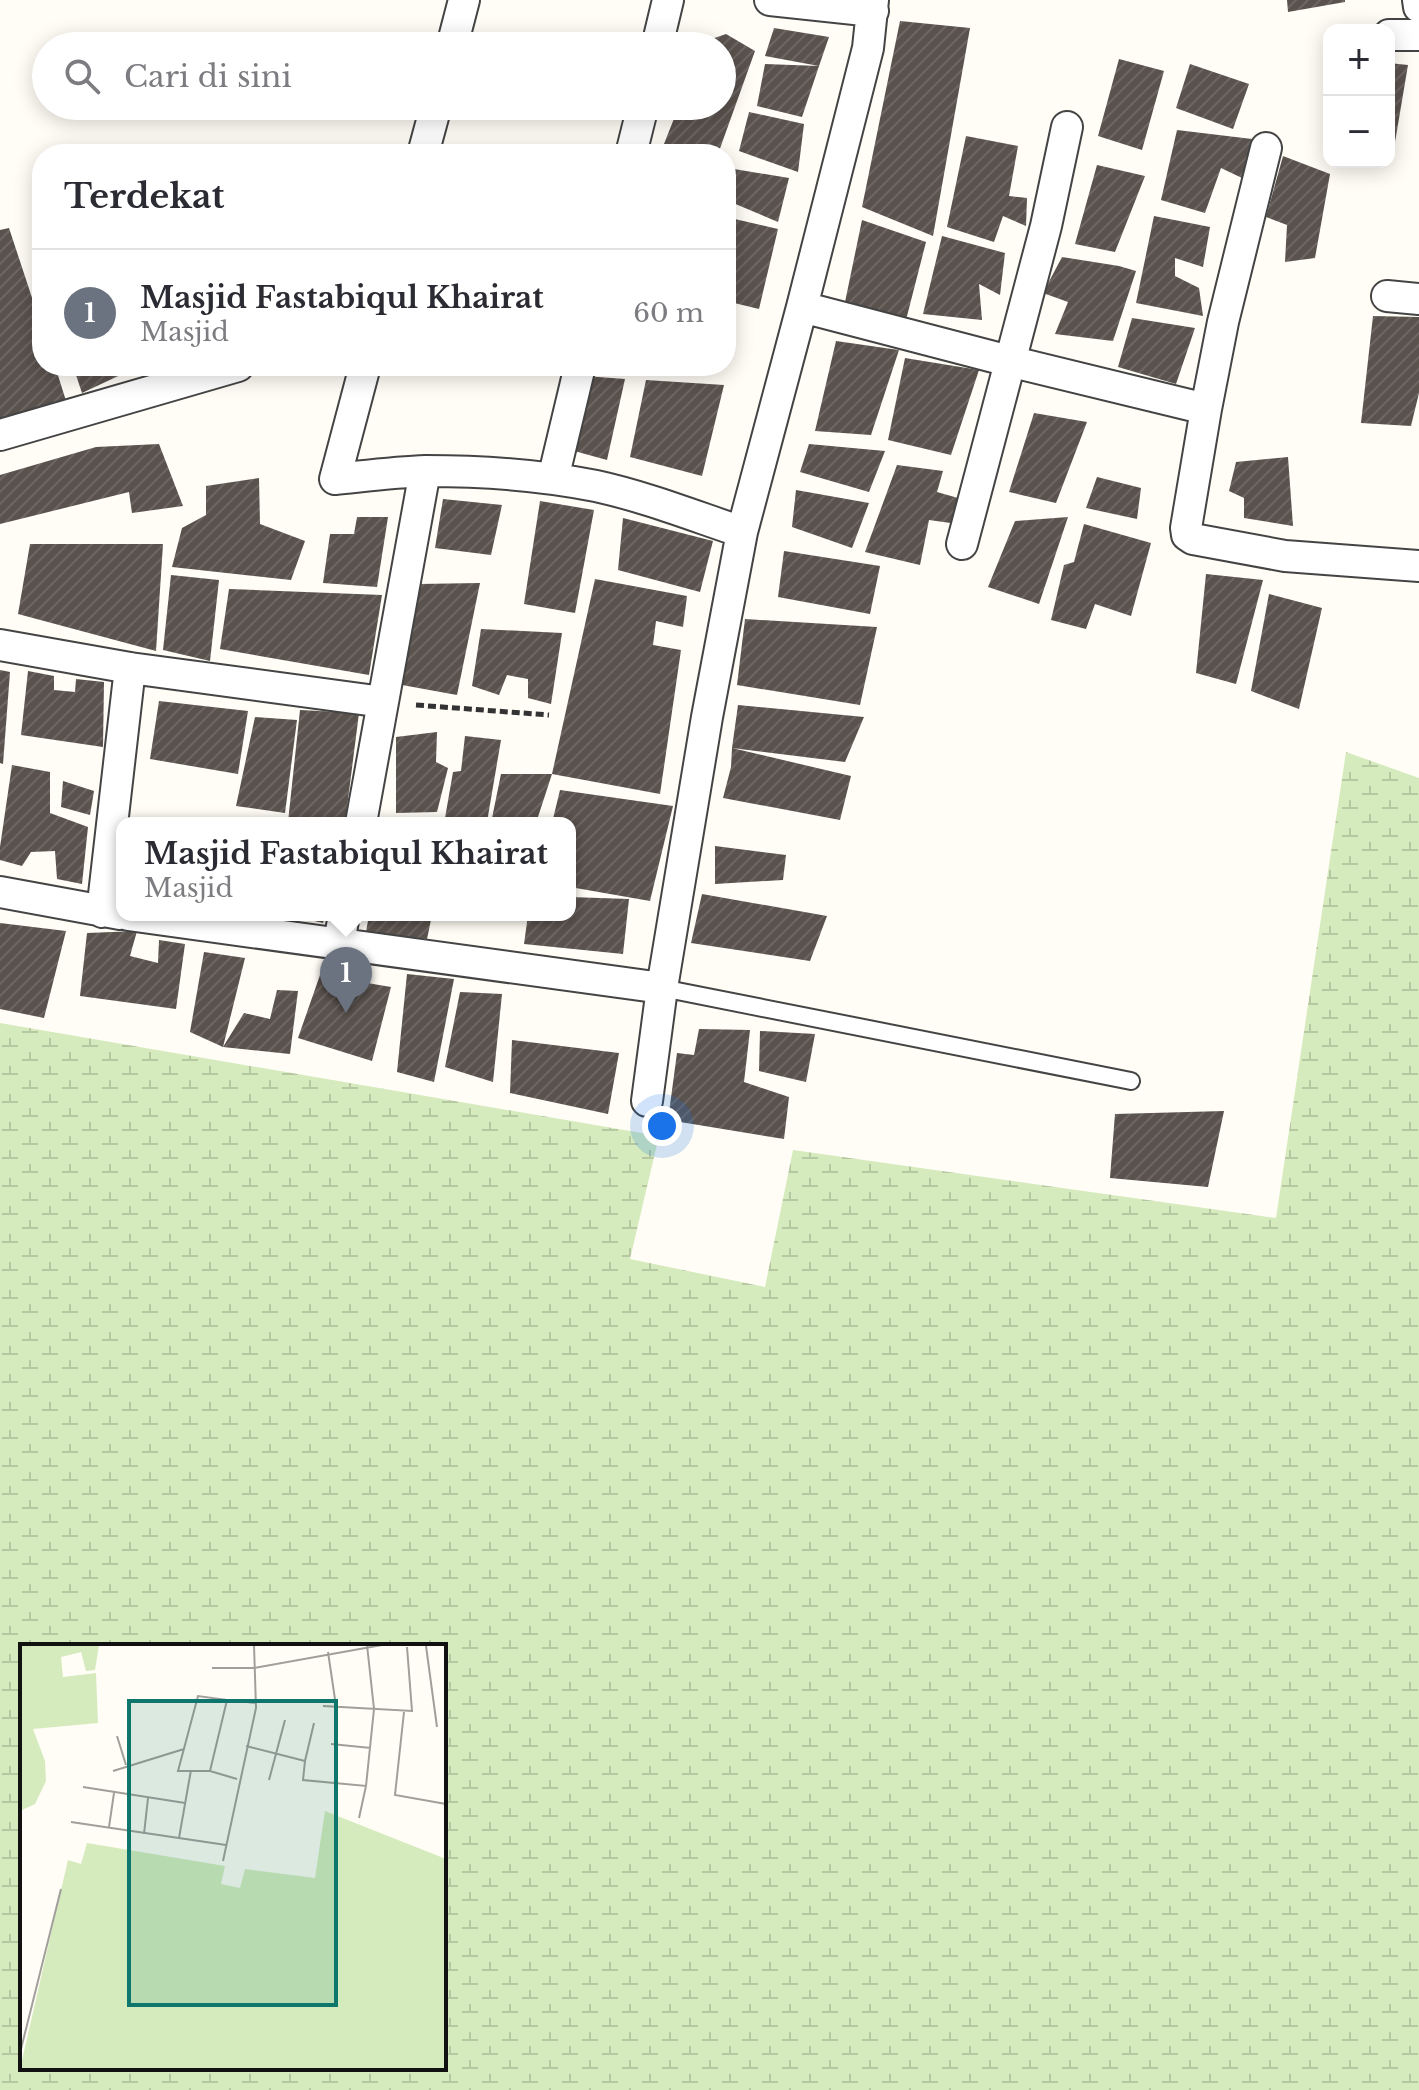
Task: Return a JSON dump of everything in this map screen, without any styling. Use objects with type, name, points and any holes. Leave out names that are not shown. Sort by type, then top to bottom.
[{"type":"street","points":[[456,32],[464,0]]},
{"type":"street","points":[[660,32],[668,0]]},
{"type":"street","points":[[647,1101],[662,988],[707,717],[742,532],[868,48],[873,5],[770,0]]},
{"type":"street","points":[[1418,0],[1419,7]]},
{"type":"street","points":[[1395,35],[1419,35]]},
{"type":"street","points":[[426,144],[432,120]]},
{"type":"street","points":[[634,144],[640,120]]},
{"type":"street","points":[[962,544],[1046,226],[1067,127]]},
{"type":"street","points":[[1266,148],[1223,322],[1187,535],[1193,539],[1285,556],[1419,566]]},
{"type":"street","points":[[1387,296],[1419,299]]},
{"type":"street","points":[[802,307],[1206,409]]},
{"type":"street","points":[[362,376],[335,479],[425,471],[553,479],[631,495],[742,532]]},
{"type":"street","points":[[553,479],[578,376]]},
{"type":"street","points":[[0,435],[162,377]]},
{"type":"street","points":[[362,817],[425,471]]},
{"type":"street","points":[[0,645],[130,668],[383,702]]},
{"type":"street","points":[[122,817],[130,668]]},
{"type":"street","points":[[0,892],[116,914]]},
{"type":"street","points":[[222,921],[342,929],[662,988]]},
{"type":"lane","points":[[662,988],[1131,1081]]},
{"type":"path","points":[[383,702],[549,715]]},
{"type":"green space","points":[[1346,752],[1419,778],[1419,2090],[0,2090],[0,1023],[659,1136],[630,1259],[765,1287],[793,1150],[1276,1218]]},
{"type":"building","points":[[1287,0],[1345,0],[1345,2],[1288,12]]},
{"type":"building","points":[[900,21],[970,28],[933,236],[862,207]]},
{"type":"building","points":[[774,28],[829,37],[819,66],[765,56]]},
{"type":"building","points":[[736,40],[755,51],[736,104]]},
{"type":"building","points":[[1119,59],[1164,71],[1142,150],[1098,136]]},
{"type":"building","points":[[765,64],[819,66],[802,117],[757,106]]},
{"type":"building","points":[[1190,64],[1249,84],[1233,129],[1176,108]]},
{"type":"building","points":[[1395,64],[1408,65],[1395,142]]},
{"type":"building","points":[[749,112],[804,124],[798,172],[739,151]]},
{"type":"building","points":[[673,120],[730,120],[722,144],[664,144]]},
{"type":"building","points":[[1177,130],[1252,139],[1242,178],[1221,168],[1205,213],[1161,200]]},
{"type":"building","points":[[966,136],[1018,146],[1009,196],[1027,198],[1026,226],[1003,216],[994,242],[947,227]]},
{"type":"building","points":[[1283,156],[1330,174],[1315,258],[1285,262],[1287,225],[1266,217]]},
{"type":"building","points":[[1097,165],[1145,176],[1115,252],[1075,244]]},
{"type":"building","points":[[736,169],[789,178],[778,222],[736,204]]},
{"type":"building","points":[[1154,216],[1210,227],[1203,267],[1175,258],[1175,276],[1199,288],[1203,316],[1136,303]]},
{"type":"building","points":[[736,219],[778,229],[759,309],[736,303]]},
{"type":"building","points":[[862,220],[926,242],[906,320],[844,307]]},
{"type":"building","points":[[9,228],[32,298],[32,376],[58,376],[68,407],[0,423],[0,230]]},
{"type":"building","points":[[942,236],[1005,253],[1000,295],[979,284],[982,320],[923,314]]},
{"type":"building","points":[[1062,257],[1136,271],[1113,341],[1055,334],[1068,302],[1043,293]]},
{"type":"building","points":[[1373,316],[1419,317],[1419,393],[1411,426],[1361,423]]},
{"type":"building","points":[[1132,318],[1195,328],[1176,384],[1118,367]]},
{"type":"building","points":[[836,341],[899,350],[871,435],[815,431]]},
{"type":"building","points":[[905,358],[979,370],[951,455],[888,440]]},
{"type":"building","points":[[76,376],[118,376],[82,393]]},
{"type":"building","points":[[571,376],[625,379],[607,460],[567,449]]},
{"type":"building","points":[[646,380],[724,385],[702,476],[630,457]]},
{"type":"building","points":[[1034,413],[1087,422],[1056,503],[1009,492]]},
{"type":"building","points":[[159,444],[183,506],[132,513],[129,492],[0,524],[0,475],[96,447]]},
{"type":"building","points":[[809,444],[885,451],[869,492],[800,472]]},
{"type":"building","points":[[1288,457],[1293,526],[1244,518],[1244,498],[1229,491],[1236,462]]},
{"type":"building","points":[[897,465],[943,471],[937,492],[958,498],[958,524],[929,520],[920,565],[865,552]]},
{"type":"building","points":[[1097,477],[1141,488],[1137,519],[1086,508]]},
{"type":"building","points":[[259,478],[260,524],[305,541],[291,580],[172,567],[182,528],[206,515],[206,486]]},
{"type":"building","points":[[796,490],[869,503],[852,548],[792,527]]},
{"type":"building","points":[[443,499],[502,505],[491,555],[435,548]]},
{"type":"building","points":[[540,501],[594,510],[575,613],[524,604]]},
{"type":"building","points":[[357,517],[388,517],[377,587],[323,583],[330,534],[354,534]]},
{"type":"building","points":[[1068,517],[1039,604],[988,587],[1015,521]]},
{"type":"building","points":[[623,518],[713,541],[700,592],[618,570]]},
{"type":"building","points":[[1084,524],[1151,543],[1131,616],[1095,604],[1086,629],[1051,620],[1064,565],[1074,562]]},
{"type":"building","points":[[30,544],[163,544],[156,651],[18,614]]},
{"type":"building","points":[[784,551],[880,566],[870,614],[778,597]]},
{"type":"building","points":[[1206,574],[1263,580],[1236,684],[1196,673]]},
{"type":"building","points":[[171,575],[219,580],[210,661],[163,650]]},
{"type":"building","points":[[595,579],[687,596],[683,627],[656,621],[653,645],[681,650],[660,794],[552,774]]},
{"type":"building","points":[[480,583],[457,695],[402,685],[418,584]]},
{"type":"building","points":[[229,589],[382,595],[369,675],[220,649]]},
{"type":"building","points":[[1269,594],[1322,608],[1299,709],[1251,691]]},
{"type":"building","points":[[745,619],[877,627],[860,705],[737,685]]},
{"type":"building","points":[[481,629],[562,633],[551,704],[528,698],[528,679],[507,675],[499,695],[472,686]]},
{"type":"building","points":[[0,670],[10,672],[3,764],[0,763]]},
{"type":"building","points":[[28,671],[54,676],[54,690],[75,692],[76,679],[104,682],[103,747],[21,735]]},
{"type":"building","points":[[159,701],[248,711],[238,774],[150,759]]},
{"type":"building","points":[[738,705],[864,717],[845,762],[732,748]]},
{"type":"building","points":[[300,710],[359,713],[346,817],[289,817]]},
{"type":"building","points":[[255,717],[297,720],[285,813],[236,806]]},
{"type":"building","points":[[437,732],[436,762],[448,768],[437,812],[396,813],[396,737]]},
{"type":"building","points":[[465,736],[501,740],[488,817],[445,817],[453,772],[461,771]]},
{"type":"building","points":[[732,748],[851,776],[840,820],[723,798]]},
{"type":"building","points":[[12,765],[50,772],[50,813],[88,827],[82,884],[57,879],[55,851],[31,852],[22,866],[0,860]]},
{"type":"building","points":[[501,774],[552,774],[538,817],[492,817]]},
{"type":"building","points":[[63,781],[94,791],[90,815],[61,807]]},
{"type":"building","points":[[560,790],[673,806],[650,901],[576,888],[576,817],[553,817]]},
{"type":"building","points":[[715,846],[786,855],[783,880],[715,884]]},
{"type":"building","points":[[702,894],[827,916],[810,961],[691,943]]},
{"type":"building","points":[[576,897],[629,899],[623,954],[524,944],[527,921],[576,921]]},
{"type":"building","points":[[368,921],[431,921],[427,939],[366,932]]},
{"type":"building","points":[[0,923],[66,931],[44,1018],[0,1009]]},
{"type":"building","points":[[137,931],[130,956],[158,963],[159,940],[185,944],[176,1009],[80,996],[87,933]]},
{"type":"building","points":[[204,952],[245,958],[223,1047],[190,1032]]},
{"type":"building","points":[[407,974],[454,979],[434,1082],[397,1072]]},
{"type":"building","points":[[320,975],[391,987],[372,1061],[298,1038]]},
{"type":"building","points":[[277,990],[298,991],[290,1054],[223,1047],[244,1013],[270,1019]]},
{"type":"building","points":[[460,992],[502,994],[493,1082],[445,1067]]},
{"type":"building","points":[[699,1029],[750,1030],[744,1082],[789,1097],[784,1139],[668,1120],[677,1053],[694,1055]]},
{"type":"building","points":[[760,1031],[815,1034],[806,1082],[759,1071]]},
{"type":"building","points":[[512,1040],[619,1053],[608,1114],[510,1093]]},
{"type":"building","points":[[1224,1111],[1208,1187],[1110,1178],[1115,1114]]},
{"type":"place","name":"Masjid Fastabiqul Khairat","points":[[346,1013]]}]
